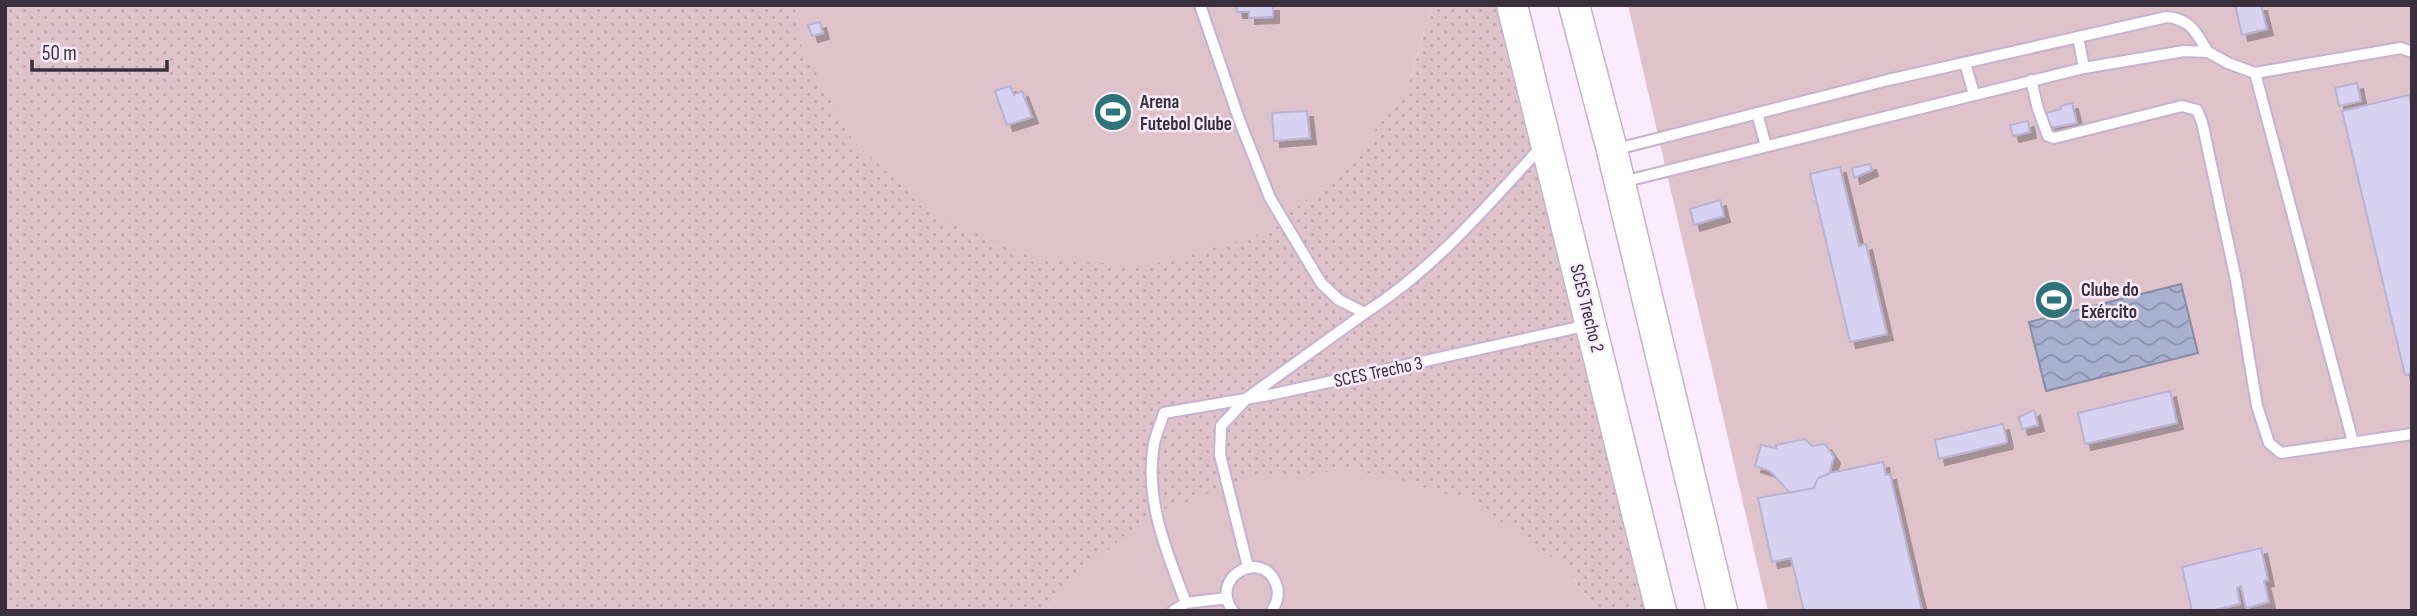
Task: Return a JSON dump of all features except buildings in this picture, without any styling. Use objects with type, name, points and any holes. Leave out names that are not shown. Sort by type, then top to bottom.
[{"type":"main road","name":"SCES Trecho 2","points":[[1512,5],[1661,611]]},
{"type":"main road","points":[[1574,5],[1612,150],[1723,611]]},
{"type":"lane","points":[[1200,5],[1240,122],[1270,198],[1321,283],[1339,300],[1365,313]]},
{"type":"lane","points":[[1612,150],[1965,63],[2167,18],[2178,19],[2190,26],[2208,52]]},
{"type":"lane","points":[[2078,37],[2084,68]]},
{"type":"lane","points":[[1619,183],[2031,80],[2184,51],[2208,52],[2255,73],[2401,48],[2412,52]]},
{"type":"lane","points":[[1965,63],[1974,94]]},
{"type":"lane","points":[[2255,73],[2353,442]]},
{"type":"lane","points":[[2031,80],[2048,136],[2054,138],[2182,106],[2197,110],[2202,122],[2236,280],[2257,406],[2269,443],[2281,453],[2412,433]]},
{"type":"lane","points":[[1758,113],[1766,146]]},
{"type":"lane","points":[[1248,567],[1220,455],[1221,426],[1247,398],[1418,274],[1456,240],[1547,141]]},
{"type":"lane","name":"SCES Trecho 3","points":[[1186,603],[1159,530],[1153,486],[1154,445],[1164,413],[1592,325]]},
{"type":"lane","points":[[1233,611],[1227,598],[1227,587],[1231,578],[1248,567],[1268,572],[1275,580],[1278,600],[1272,611]]},
{"type":"lane","points":[[1173,611],[1186,603],[1227,598]]},
{"type":"shaded area","points":[[5,5],[794,5],[801,43],[1409,83],[1432,5],[1499,5],[1645,611],[1598,611],[1561,563],[1055,597],[1047,611],[5,611]]},
{"type":"shaded area","name":"Arena Futebol Clube","points":[[794,5],[1432,5],[1409,83],[1344,173],[1254,237],[1147,266],[1037,259],[935,216],[853,141],[800,43]]},
{"type":"shaded area","name":"Clube do Exército","points":[[1628,5],[2412,5],[2412,611],[1768,611]]},
{"type":"shaded area","points":[[1357,470],[1467,499],[1561,563],[1598,611],[1047,611],[1055,597],[1140,522],[1245,478]]},
{"type":"water","points":[[2181,284],[2198,353],[2046,391],[2029,322]]},
{"type":"place","name":"Arena Futebol Clube","points":[[1113,112]]},
{"type":"place","name":"Clube do Exército","points":[[2054,300]]}]
